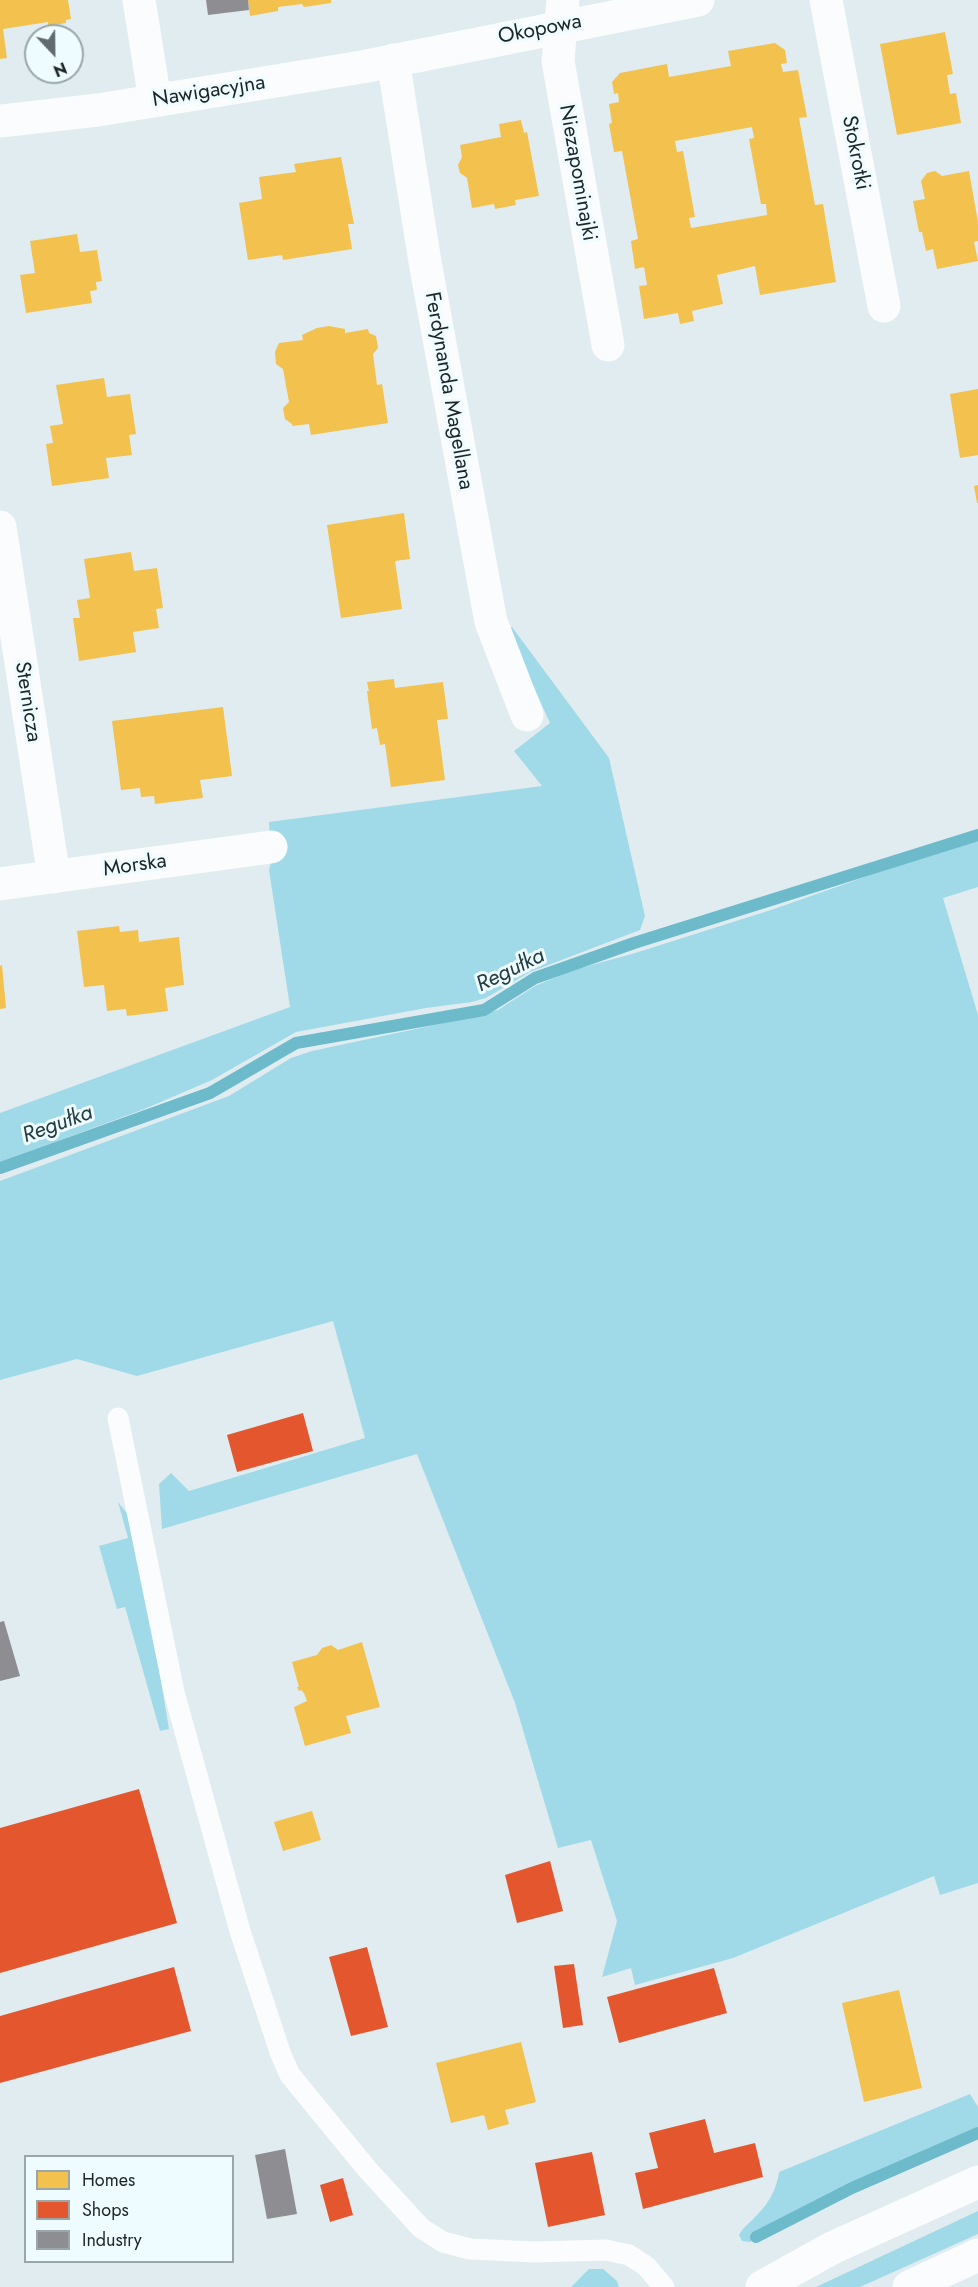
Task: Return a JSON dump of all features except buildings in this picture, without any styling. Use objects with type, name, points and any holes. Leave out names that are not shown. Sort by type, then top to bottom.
[{"type":"street","points":[[139,0],[155,100]]},
{"type":"street","name":"Okopowa","points":[[405,57],[562,13],[698,0]]},
{"type":"street","name":"Stokrotki","points":[[826,0],[884,306]]},
{"type":"street","name":"Niezapominajki","points":[[562,13],[558,61],[608,345]]},
{"type":"street","name":"Nawigacyjna","points":[[0,121],[93,110],[362,67],[405,57]]},
{"type":"street","name":"Ferdynanda Magellana","points":[[405,57],[425,262],[490,622],[527,715]]},
{"type":"street","name":"Sternicza","points":[[0,526],[54,877]]},
{"type":"street","name":"Morska","points":[[0,884],[271,847]]},
{"type":"street","points":[[762,2287],[832,2248],[978,2182]]},
{"type":"street","points":[[909,2287],[978,2255]]},
{"type":"lane","points":[[118,1418],[174,1692],[240,1930],[280,2055],[290,2075],[421,2229],[443,2242],[470,2249],[524,2252],[606,2250],[629,2255],[646,2266],[664,2287]]},
{"type":"shaded area","points":[[512,627],[609,758],[645,916],[640,930],[530,972],[486,998],[296,1032],[212,1080],[142,1110],[0,1162],[0,1113],[290,1007],[269,870],[271,862],[269,822],[542,786],[514,751],[550,723],[508,630]]},
{"type":"shaded area","points":[[978,837],[978,887],[943,898],[978,1015],[978,1883],[940,1895],[934,1876],[733,1958],[635,1985],[631,1968],[602,1977],[617,1921],[591,1840],[558,1848],[515,1703],[417,1454],[162,1529],[159,1484],[171,1473],[189,1491],[365,1438],[333,1321],[137,1376],[77,1359],[0,1380],[0,1181],[229,1096],[291,1058],[312,1051],[498,1010],[535,986],[573,970],[632,954],[774,909]]},
{"type":"shaded area","points":[[118,1502],[129,1516],[146,1591],[169,1729],[160,1731],[125,1607],[117,1609],[99,1546],[128,1538]]},
{"type":"shaded area","points":[[970,2094],[978,2107],[978,2135],[750,2242],[742,2241],[739,2235],[769,2200],[779,2172]]},
{"type":"shaded area","points":[[978,2211],[978,2234],[860,2287],[816,2287]]},
{"type":"shaded area","points":[[589,2269],[603,2269],[617,2281],[619,2287],[571,2287]]},
{"type":"waterway","name":"Regułka","points":[[0,1168],[210,1093],[296,1043],[484,1010],[535,978],[634,943],[978,835]]},
{"type":"waterway","points":[[756,2237],[852,2188],[978,2133]]}]
